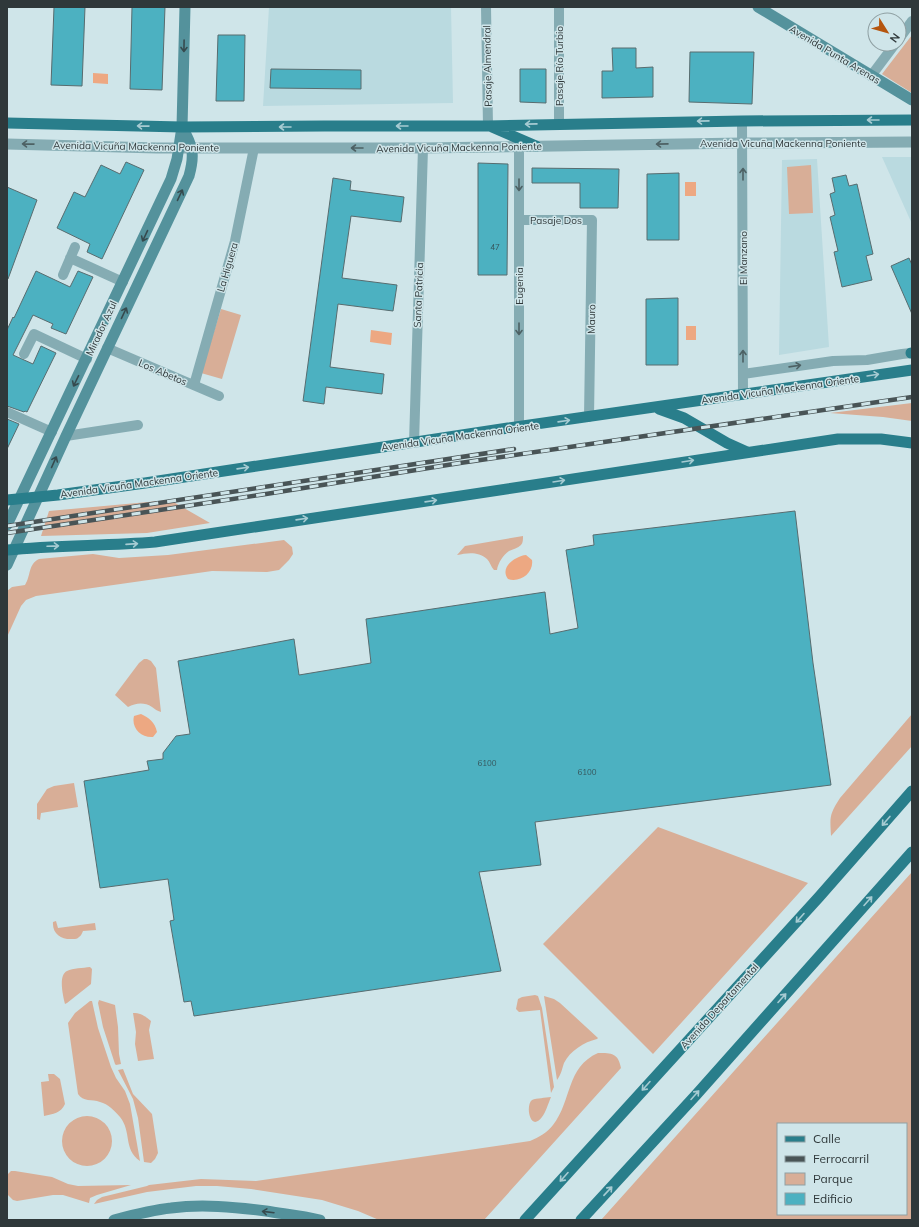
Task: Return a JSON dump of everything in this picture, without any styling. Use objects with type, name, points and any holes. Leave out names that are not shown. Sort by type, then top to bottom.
[{"type":"main road","name":"Mirador Azul","points":[[7,525],[171,179],[177,159],[182,127],[185,7]]},
{"type":"main road","name":"Avenida Punta Arenas","points":[[758,7],[912,100]]},
{"type":"main road","name":"Avenida Vicuña Mackenna Poniente","points":[[7,123],[182,127],[488,126],[742,121],[912,120]]},
{"type":"main road","points":[[488,126],[536,146]]},
{"type":"main road","name":"Mirador Azul","points":[[7,565],[10,549],[38,497],[186,183],[192,164],[192,147],[189,138],[182,127]]},
{"type":"main road","name":"Avenida Vicuña Mackenna Oriente","points":[[7,500],[145,483],[912,370]]},
{"type":"main road","points":[[654,408],[684,418],[731,445],[747,452]]},
{"type":"main road","points":[[10,549],[56,546],[117,545],[202,536],[263,525],[467,496],[838,439],[881,439],[912,442]]},
{"type":"main road","name":"Avenida Departamental","points":[[525,1220],[912,792]]},
{"type":"main road","points":[[581,1220],[696,1095],[912,852]]},
{"type":"main road","points":[[114,1220],[150,1211],[210,1206],[249,1209],[320,1220]]},
{"type":"street","name":"Pasaje Almendral","points":[[486,7],[488,126]]},
{"type":"street","name":"Pasaje Río Turbio","points":[[559,7],[559,124]]},
{"type":"street","points":[[871,76],[889,52]]},
{"type":"street","name":"El Manzano","points":[[742,121],[743,395]]},
{"type":"street","name":"Avenida Vicuña Mackenna Poniente","points":[[7,144],[179,148],[423,148],[912,142]]},
{"type":"street","name":"Eugenia","points":[[519,146],[519,427]]},
{"type":"street","name":"La Higuera","points":[[194,385],[235,241],[254,148]]},
{"type":"street","name":"Santa Patricia","points":[[414,443],[423,148]]},
{"type":"street","name":"Pasaje Dos","points":[[518,220],[592,220]]},
{"type":"street","name":"Mauro","points":[[589,417],[592,220]]},
{"type":"street","points":[[63,275],[75,247]]},
{"type":"street","points":[[70,258],[123,282]]},
{"type":"street","points":[[24,354],[34,334],[87,359]]},
{"type":"street","name":"Los Abetos","points":[[107,348],[219,396]]},
{"type":"street","name":"Avenida Vicuña Mackenna Oriente","points":[[743,374],[833,361],[867,360],[912,353]]},
{"type":"street","points":[[7,412],[52,432]]},
{"type":"street","points":[[66,436],[138,425]]},
{"type":"shaded area","points":[[269,7],[451,7],[453,103],[263,106]]},
{"type":"shaded area","points":[[93,73],[108,74],[108,84],[93,83]]},
{"type":"shaded area","points":[[882,157],[912,157],[912,224]]},
{"type":"shaded area","points":[[817,159],[829,347],[779,355],[782,160]]},
{"type":"shaded area","points":[[685,182],[696,182],[696,196],[685,196]]},
{"type":"shaded area","points":[[686,326],[696,326],[696,340],[686,340]]},
{"type":"shaded area","points":[[371,330],[392,333],[391,345],[370,342]]},
{"type":"shaded area","points":[[526,555],[532,560],[531,569],[528,573],[517,580],[508,579],[506,575],[507,566],[518,557]]},
{"type":"shaded area","points":[[141,714],[149,719],[155,726],[157,732],[153,737],[141,734],[136,728],[133,720],[134,716]]},
{"type":"green space","points":[[912,35],[912,93],[882,74],[899,52],[907,52],[907,42]]},
{"type":"green space","points":[[811,165],[813,213],[789,214],[787,167]]},
{"type":"green space","points":[[221,309],[241,315],[222,379],[201,373]]},
{"type":"green space","points":[[912,403],[912,421],[830,413]]},
{"type":"green space","points":[[170,500],[210,523],[147,533],[41,536],[49,511]]},
{"type":"green space","points":[[523,536],[522,544],[505,555],[497,570],[494,570],[484,556],[469,553],[457,555],[465,546]]},
{"type":"green space","points":[[284,540],[292,547],[293,554],[279,570],[267,572],[212,571],[36,596],[26,600],[21,606],[7,637],[7,591],[12,587],[25,585],[31,567],[35,561],[39,559],[93,554],[119,558],[168,555]]},
{"type":"green space","points":[[144,659],[151,661],[156,668],[161,712],[149,705],[143,704],[128,707],[115,695],[139,663]]},
{"type":"green space","points":[[912,714],[912,746],[831,836],[831,816],[840,798]]},
{"type":"green space","points":[[74,783],[78,807],[41,813],[40,820],[37,819],[37,804],[47,789],[54,786]]},
{"type":"green space","points":[[658,827],[808,883],[653,1054],[543,944]]},
{"type":"green space","points":[[912,872],[912,1220],[601,1220]]},
{"type":"green space","points":[[56,921],[58,928],[95,923],[96,930],[83,931],[76,939],[69,939],[56,933],[53,922]]},
{"type":"green space","points":[[90,967],[92,969],[91,984],[65,1004],[62,986],[64,973],[72,969]]},
{"type":"green space","points":[[535,995],[538,996],[542,1008],[554,1087],[551,1093],[540,1010],[519,1012],[516,1009],[518,999]]},
{"type":"green space","points":[[544,996],[554,999],[560,1003],[598,1038],[582,1045],[570,1055],[564,1063],[557,1080]]},
{"type":"green space","points":[[99,1000],[115,1005],[121,1064],[115,1064],[103,1027],[98,1003]]},
{"type":"green space","points":[[92,1001],[98,1028],[111,1067],[116,1078],[125,1091],[130,1104],[140,1161],[131,1151],[126,1129],[120,1117],[106,1104],[82,1098],[78,1094],[68,1023],[75,1013]]},
{"type":"green space","points":[[133,1013],[143,1015],[151,1021],[149,1030],[154,1059],[138,1061],[135,1044],[136,1032]]},
{"type":"green space","points":[[598,1053],[614,1055],[618,1059],[621,1068],[484,1220],[379,1220],[358,1211],[322,1200],[251,1189],[217,1186],[196,1186],[147,1192],[94,1204],[102,1197],[149,1185],[201,1179],[256,1181],[530,1141],[543,1134],[553,1125],[564,1106],[571,1085],[580,1067],[588,1059]]},
{"type":"green space","points":[[123,1069],[133,1094],[152,1114],[158,1153],[151,1163],[144,1162],[138,1118],[133,1099],[118,1070]]},
{"type":"green space","points":[[48,1074],[54,1074],[60,1079],[65,1104],[54,1114],[44,1116],[41,1082],[49,1081]]},
{"type":"green space","points":[[551,1097],[542,1117],[538,1121],[534,1122],[529,1112],[530,1103],[532,1100]]},
{"type":"green space","points":[[82,1116],[92,1116],[105,1123],[112,1136],[112,1146],[105,1159],[92,1166],[82,1166],[73,1162],[66,1155],[62,1146],[62,1136],[66,1127],[73,1120]]},
{"type":"green space","points":[[11,1171],[52,1177],[68,1184],[78,1186],[131,1185],[90,1198],[89,1203],[63,1195],[53,1195],[17,1201],[13,1200],[7,1194],[7,1175]]},
{"type":"building","points":[[54,7],[85,7],[82,86],[51,85]]},
{"type":"building","points":[[132,7],[165,7],[162,90],[130,89]]},
{"type":"building","points":[[218,35],[245,35],[244,101],[216,101]]},
{"type":"building","points":[[612,48],[636,48],[636,68],[653,67],[653,97],[602,98],[602,71],[613,71]]},
{"type":"building","points":[[690,52],[754,52],[752,104],[689,102]]},
{"type":"building","points":[[271,69],[361,70],[361,89],[270,88]]},
{"type":"building","points":[[520,69],[546,69],[546,103],[520,102]]},
{"type":"building","points":[[126,162],[144,170],[102,259],[87,252],[90,244],[57,228],[74,192],[85,197],[101,165],[120,174]]},
{"type":"building","points":[[478,163],[508,164],[507,275],[478,275]]},
{"type":"building","points":[[532,168],[619,169],[618,208],[580,208],[580,183],[532,183]]},
{"type":"building","points":[[679,173],[679,240],[647,240],[647,174]]},
{"type":"building","points":[[846,175],[849,186],[857,184],[873,254],[866,256],[872,280],[842,287],[834,252],[838,251],[830,217],[835,215],[830,194],[835,192],[832,178]]},
{"type":"building","points":[[333,178],[351,181],[350,190],[404,197],[401,222],[351,216],[342,278],[397,285],[393,311],[338,304],[330,367],[384,374],[382,394],[326,387],[324,404],[303,401]]},
{"type":"building","points":[[7,187],[37,200],[8,279],[7,279]]},
{"type":"building","points":[[909,258],[912,265],[912,314],[891,266]]},
{"type":"building","points":[[36,271],[70,287],[78,271],[93,277],[66,334],[51,328],[53,324],[33,315],[13,355],[33,364],[41,346],[56,353],[27,412],[24,412],[7,406],[7,330]]},
{"type":"building","points":[[678,298],[678,365],[646,365],[646,299]]},
{"type":"building","points":[[7,419],[19,424],[7,449]]},
{"type":"building","points":[[795,511],[813,663],[831,785],[535,822],[541,865],[479,872],[501,971],[194,1016],[191,1001],[184,1002],[170,921],[174,920],[168,879],[100,888],[84,781],[149,770],[147,761],[163,759],[163,753],[176,736],[190,734],[178,661],[294,639],[299,675],[371,663],[366,619],[545,592],[550,634],[578,628],[566,550],[594,545],[593,535]]},
{"type":"railway","points":[[7,533],[460,463],[912,397]]},
{"type":"railway","points":[[7,526],[514,449]]}]
